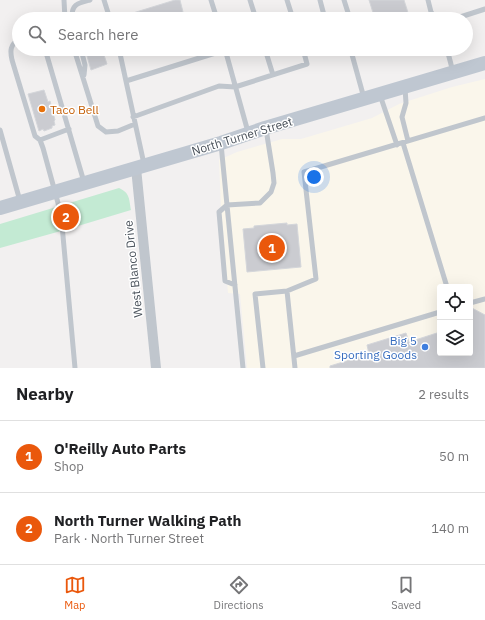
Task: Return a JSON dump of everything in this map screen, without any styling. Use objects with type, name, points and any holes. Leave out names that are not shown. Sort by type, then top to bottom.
[{"type":"main road","name":"North Turner Street","points":[[0,208],[485,63]]},
{"type":"street","name":"West Blanco Drive","points":[[140,167],[156,368]]},
{"type":"lane","points":[[64,0],[65,12]]},
{"type":"lane","points":[[72,12],[74,6],[80,2],[90,0]]},
{"type":"lane","points":[[104,0],[108,12]]},
{"type":"lane","points":[[211,0],[215,12]]},
{"type":"lane","points":[[250,0],[254,12]]},
{"type":"lane","points":[[287,0],[291,12]]},
{"type":"lane","points":[[320,0],[323,12]]},
{"type":"lane","points":[[344,0],[348,12]]},
{"type":"lane","points":[[428,0],[431,12]]},
{"type":"lane","points":[[473,13],[485,9]]},
{"type":"lane","points":[[12,46],[10,51],[12,60],[35,136],[40,140],[61,214],[75,368]]},
{"type":"lane","points":[[47,56],[85,183]]},
{"type":"lane","points":[[76,56],[98,126],[106,132],[118,131],[135,124]]},
{"type":"lane","points":[[83,56],[85,65],[83,77]]},
{"type":"lane","points":[[121,56],[135,124],[140,167]]},
{"type":"lane","points":[[126,81],[206,56]]},
{"type":"lane","points":[[227,56],[249,133]]},
{"type":"lane","points":[[267,56],[272,75]]},
{"type":"lane","points":[[133,117],[219,86],[236,87],[307,64],[305,56]]},
{"type":"lane","points":[[353,56],[364,99]]},
{"type":"lane","points":[[449,56],[454,73]]},
{"type":"lane","points":[[403,143],[402,117],[406,103],[405,87]]},
{"type":"lane","points":[[380,94],[403,143],[447,284]]},
{"type":"lane","points":[[262,368],[255,294],[287,291],[316,279],[304,172],[485,118]]},
{"type":"lane","points":[[234,285],[225,281],[219,212],[227,205],[260,203],[271,192],[274,183],[265,128]]},
{"type":"lane","points":[[40,140],[69,129]]},
{"type":"lane","points":[[0,130],[2,147],[21,202]]},
{"type":"lane","points":[[221,143],[243,368]]},
{"type":"lane","points":[[287,291],[295,368]]},
{"type":"lane","points":[[473,302],[485,299]]},
{"type":"lane","points":[[294,356],[437,313]]},
{"type":"shaded area","points":[[485,79],[485,368],[247,368],[240,294],[228,293],[221,208],[219,160],[237,152],[282,139],[301,139],[372,118],[399,104],[452,87]]},
{"type":"green space","points":[[119,188],[127,194],[131,210],[0,248],[0,224]]},
{"type":"building","points":[[175,0],[180,0],[183,12],[136,12]]},
{"type":"building","points":[[369,0],[404,0],[408,12],[373,12]]},
{"type":"building","points":[[87,56],[104,56],[107,64],[91,70]]},
{"type":"building","name":"Taco Bell","points":[[44,90],[48,102],[50,101],[55,125],[44,131],[43,129],[39,131],[28,94]]},
{"type":"building","points":[[287,223],[287,225],[297,224],[301,267],[247,272],[243,229],[254,228],[254,226]]},
{"type":"building","points":[[473,309],[485,315],[485,368],[330,368],[330,366],[369,354],[367,345],[406,333],[409,342],[437,333],[437,356],[473,356]]},
{"type":"place","name":"Taco Bell","points":[[42,109]]},
{"type":"place","name":"North Turner Walking Path","points":[[66,217]]},
{"type":"place","name":"O'Reilly Auto Parts","points":[[272,248]]},
{"type":"place","name":"Big 5 Sporting Goods","points":[[425,347]]}]
